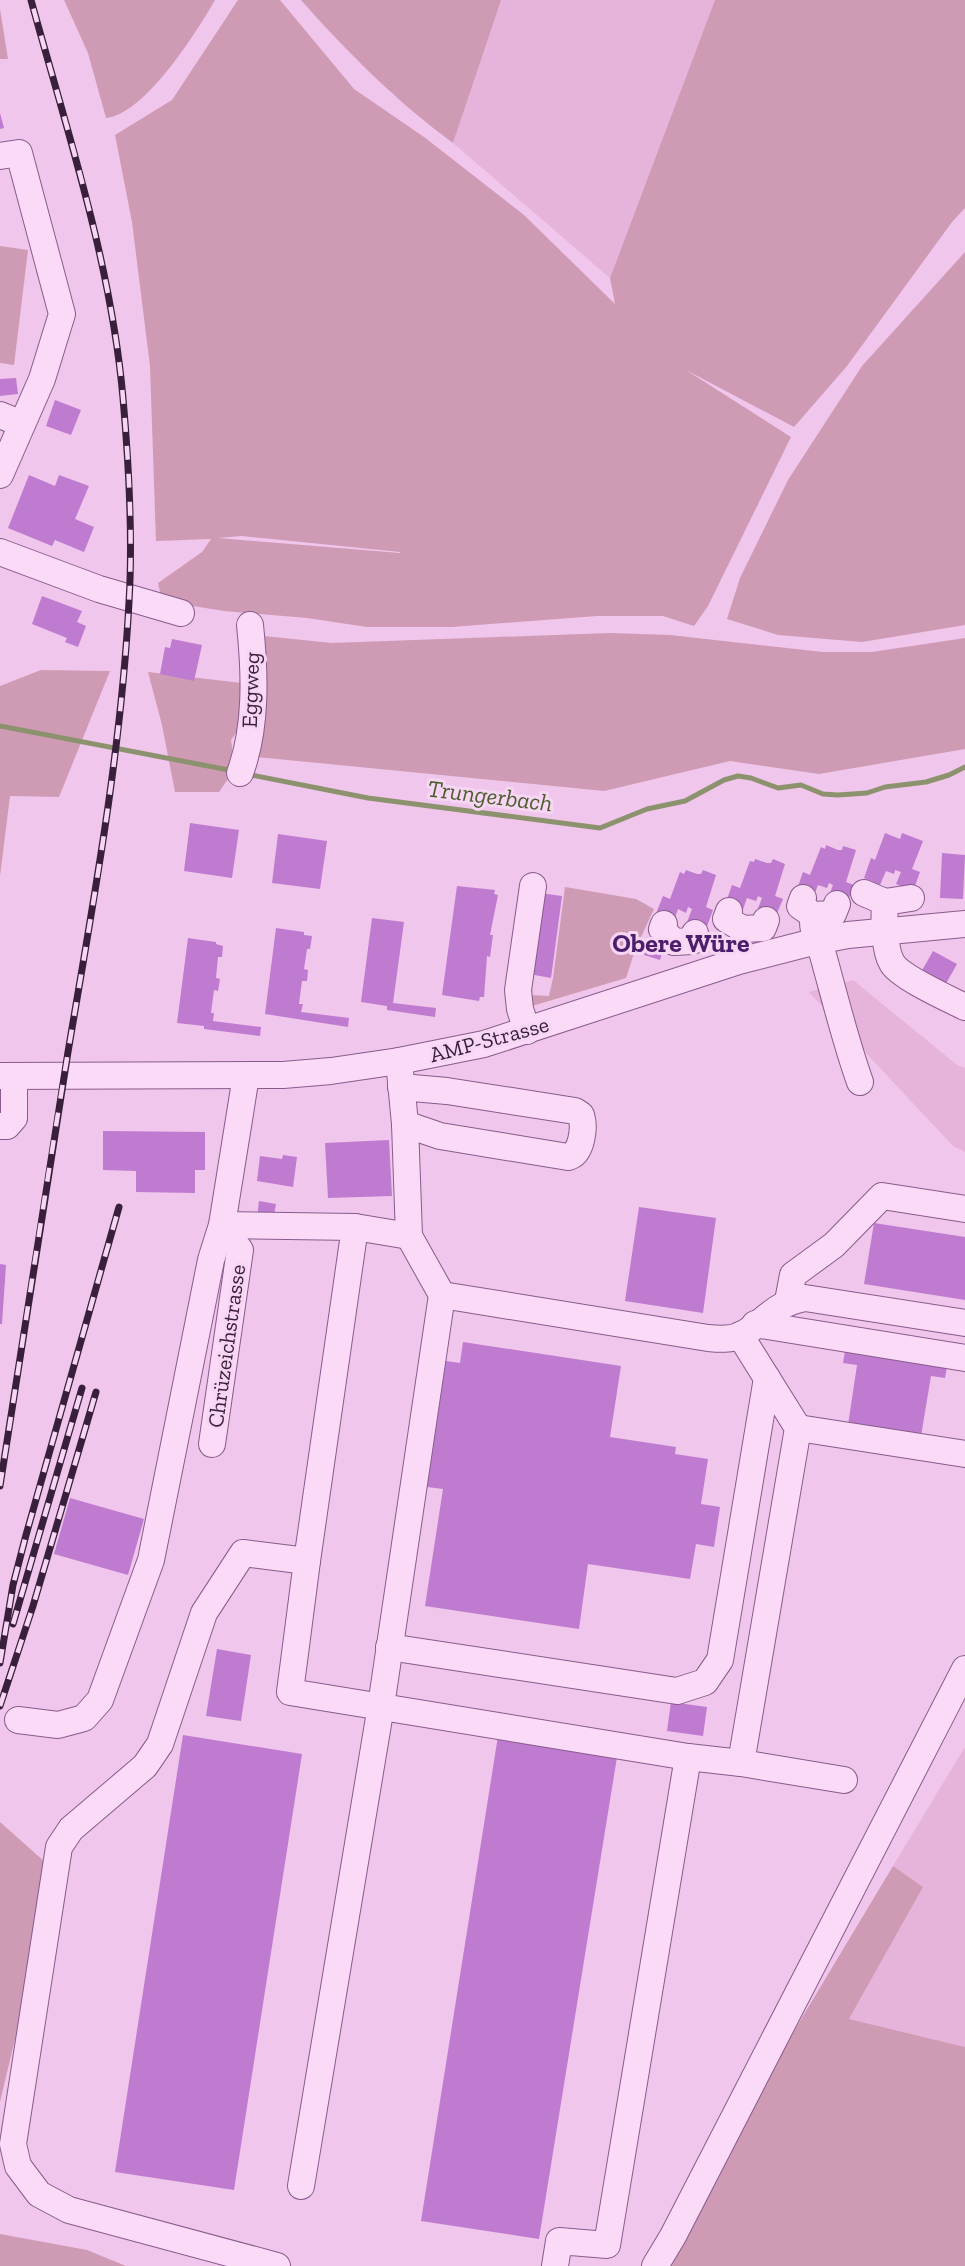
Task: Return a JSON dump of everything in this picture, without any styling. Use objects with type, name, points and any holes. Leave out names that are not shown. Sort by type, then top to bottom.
[{"type":"street","points":[[0,475],[11,420],[42,379],[62,314],[9,154]]},
{"type":"street","points":[[0,552],[99,590],[181,613]]},
{"type":"street","name":"Eggweg","points":[[243,764],[252,708],[254,663],[250,625]]},
{"type":"street","points":[[527,1031],[520,1010],[518,990],[533,886]]},
{"type":"street","points":[[911,898],[874,897],[884,918],[888,952],[896,968],[965,1007]]},
{"type":"street","points":[[837,904],[833,914],[808,907],[813,931],[822,951],[847,1045],[860,1082]]},
{"type":"street","points":[[738,961],[736,948],[746,920]]},
{"type":"street","name":"AMP-Strasse","points":[[7,1076],[246,1076],[331,1071],[399,1061],[484,1044],[738,961],[817,941],[887,931],[965,924]]},
{"type":"street","points":[[669,983],[665,970],[677,933]]},
{"type":"street","points":[[301,2186],[381,1706],[442,1294],[410,1236],[405,1124],[399,1061]]},
{"type":"street","points":[[0,1126],[7,1126],[14,1118],[7,1076]]},
{"type":"street","points":[[18,1720],[58,1725],[84,1718],[100,1700],[152,1560],[211,1260],[222,1225],[246,1076]]},
{"type":"street","points":[[401,1087],[447,1091],[575,1112],[581,1115],[582,1122],[578,1150],[574,1156],[568,1157],[440,1136],[405,1124]]},
{"type":"street","points":[[788,1301],[793,1275],[834,1245],[882,1196],[965,1209]]},
{"type":"street","points":[[222,1225],[355,1227],[410,1236]]},
{"type":"street","name":"Chrüzeichstrasse","points":[[212,1444],[240,1250],[222,1225]]},
{"type":"street","points":[[355,1227],[290,1692],[844,1780]]},
{"type":"street","points":[[442,1294],[708,1338],[727,1339],[748,1330],[788,1301],[805,1298],[965,1323]]},
{"type":"street","points":[[748,1330],[965,1358]]},
{"type":"street","points":[[741,1763],[798,1428],[767,1378],[748,1330]]},
{"type":"street","points":[[390,1647],[677,1691],[705,1682],[720,1660],[767,1378]]},
{"type":"street","points":[[798,1428],[965,1454]]},
{"type":"street","points":[[277,2266],[69,2210],[39,2194],[18,2166],[13,2144],[59,1847],[71,1829],[145,1766],[160,1744],[204,1613],[243,1553],[307,1561]]},
{"type":"street","points":[[655,2266],[673,2236],[965,1669]]},
{"type":"street","points":[[555,2266],[559,2241],[607,2245],[688,1757]]},
{"type":"shaded area","points":[[64,0],[215,0],[182,51],[153,88],[137,103],[121,113],[106,118],[88,53]]},
{"type":"shaded area","points":[[238,0],[280,0],[354,89],[424,137],[524,215],[615,304],[610,278],[715,0],[965,0],[965,208],[952,222],[847,366],[794,427],[686,370],[791,437],[708,606],[694,626],[663,616],[597,616],[452,627],[367,627],[307,618],[224,611],[162,601],[158,583],[202,552],[211,539],[156,541],[150,366],[132,222],[115,135],[172,100]],"holes":[[[242,536],[400,553],[218,538]]]},
{"type":"shaded area","points":[[301,0],[501,0],[453,143],[373,76]]},
{"type":"shaded area","points":[[499,0],[715,0],[610,278],[453,143]]},
{"type":"shaded area","points":[[0,9],[8,59],[0,59]]},
{"type":"shaded area","points":[[0,246],[28,250],[14,365],[0,363]]},
{"type":"shaded area","points":[[965,252],[965,625],[862,642],[778,635],[727,619],[740,578],[788,480],[862,366]]},
{"type":"shaded area","points":[[610,633],[670,635],[823,652],[872,652],[965,638],[965,749],[819,774],[730,761],[604,791],[247,756],[254,635],[332,643]]},
{"type":"shaded area","points":[[41,670],[110,671],[59,797],[10,796],[0,876],[0,686]]},
{"type":"shaded area","points":[[148,672],[250,684],[253,709],[231,740],[235,769],[219,792],[175,792],[162,725]]},
{"type":"shaded area","points":[[565,887],[636,899],[654,909],[635,950],[626,978],[532,1006],[527,995],[549,996]]},
{"type":"shaded area","points":[[853,980],[957,1065],[965,1068],[965,1152],[953,1146],[809,992]]},
{"type":"shaded area","points":[[965,1747],[965,2047],[849,2019],[923,1887],[893,1866]]},
{"type":"shaded area","points":[[0,1822],[55,1871],[0,2102]]},
{"type":"shaded area","points":[[893,1866],[923,1887],[849,2019],[965,2047],[965,2266],[653,2266]]},
{"type":"shaded area","points":[[0,2234],[87,2250],[126,2266],[0,2266]]},
{"type":"building","points":[[0,113],[4,128],[0,129]]},
{"type":"building","points":[[16,378],[18,394],[0,396],[0,379]]},
{"type":"building","points":[[55,400],[81,410],[71,435],[46,426]]},
{"type":"building","points":[[29,475],[55,486],[59,475],[89,486],[75,519],[94,527],[84,552],[55,540],[52,546],[8,528]]},
{"type":"building","points":[[42,596],[82,611],[77,622],[86,626],[78,647],[65,642],[67,638],[32,624]]},
{"type":"building","points":[[172,639],[202,645],[194,681],[160,674],[165,647],[170,648]]},
{"type":"building","points":[[190,823],[239,830],[232,878],[184,871]]},
{"type":"building","points":[[885,833],[900,839],[902,833],[923,841],[912,869],[920,872],[913,891],[896,884],[901,872],[895,870],[894,874],[886,871],[880,885],[864,878],[871,858],[875,860]]},
{"type":"building","points":[[278,834],[327,841],[320,889],[272,883]]},
{"type":"building","points":[[826,845],[838,850],[842,850],[843,846],[856,850],[846,882],[854,885],[846,905],[828,898],[833,885],[829,883],[827,888],[818,885],[813,898],[796,892],[803,872],[810,875],[821,847],[825,849]]},
{"type":"building","points":[[942,853],[965,855],[963,899],[940,898]]},
{"type":"building","points":[[755,859],[771,863],[773,859],[785,864],[775,896],[783,899],[775,918],[757,911],[762,898],[758,896],[756,901],[747,898],[742,912],[725,905],[732,885],[740,888],[750,861],[754,862]]},
{"type":"building","points":[[686,870],[701,874],[703,870],[716,875],[706,907],[713,910],[706,929],[687,922],[692,909],[688,907],[686,913],[678,909],[673,923],[655,916],[663,896],[670,899],[680,872],[684,874]]},
{"type":"building","points":[[457,886],[495,890],[494,894],[498,895],[490,935],[493,935],[490,957],[487,956],[484,997],[480,997],[479,1001],[442,995]]},
{"type":"building","points":[[540,893],[562,896],[551,978],[529,974]]},
{"type":"building","points":[[372,918],[404,922],[393,1003],[436,1008],[435,1017],[387,1010],[387,1006],[361,1002]]},
{"type":"building","points":[[276,928],[304,932],[304,935],[312,936],[304,969],[308,970],[307,981],[302,981],[299,1004],[303,1004],[301,1012],[349,1018],[348,1027],[265,1014]]},
{"type":"building","points":[[188,938],[216,942],[223,946],[222,957],[218,957],[216,978],[220,979],[218,991],[214,990],[211,1013],[214,1013],[213,1021],[261,1027],[260,1036],[177,1023]]},
{"type":"building","points":[[649,940],[664,945],[660,960],[644,955]]},
{"type":"building","points":[[933,951],[957,964],[944,987],[920,974]]},
{"type":"building","points":[[103,1131],[205,1132],[205,1170],[195,1170],[195,1193],[136,1192],[136,1171],[103,1170]]},
{"type":"building","points":[[389,1140],[392,1196],[328,1198],[325,1143]]},
{"type":"building","points":[[283,1155],[297,1157],[293,1187],[257,1181],[260,1156],[282,1159]]},
{"type":"building","points":[[259,1201],[276,1204],[273,1220],[257,1218]]},
{"type":"building","points":[[639,1207],[716,1218],[703,1313],[625,1301]]},
{"type":"building","points":[[874,1223],[965,1237],[965,1300],[864,1284]]},
{"type":"building","points":[[0,1264],[6,1265],[2,1324],[0,1324]]},
{"type":"building","points":[[463,1342],[621,1366],[610,1437],[676,1447],[675,1454],[708,1459],[701,1504],[720,1507],[714,1547],[696,1544],[690,1579],[588,1564],[579,1629],[425,1606],[443,1489],[427,1487],[446,1361],[460,1363]]},
{"type":"building","points":[[846,1345],[948,1361],[945,1378],[931,1376],[921,1436],[848,1425],[857,1365],[843,1363]]},
{"type":"building","points":[[70,1498],[144,1519],[128,1575],[54,1554]]},
{"type":"building","points":[[217,1649],[251,1655],[241,1721],[206,1716]]},
{"type":"building","points":[[671,1702],[707,1707],[703,1736],[667,1731]]},
{"type":"building","points":[[183,1735],[302,1754],[234,2190],[115,2172]]},
{"type":"building","points":[[498,1736],[617,1757],[539,2239],[421,2221]]},
{"type":"waterway","name":"Trungerbach","points":[[0,726],[234,771]]},
{"type":"waterway","name":"Trungerbach","points":[[246,774],[368,798],[600,828],[647,809],[685,801],[724,780],[738,776],[751,778],[778,788],[801,785],[823,794],[838,795],[867,793],[885,787],[926,782],[965,767]]},
{"type":"railway","points":[[0,1486],[113,772],[125,659],[131,551],[123,398],[109,297],[86,197],[31,0]]},
{"type":"railway","points":[[0,1663],[13,1585],[26,1535],[119,1207]]},
{"type":"railway","points":[[13,1624],[82,1388]]},
{"type":"railway","points":[[0,1706],[33,1606],[96,1392]]},
{"type":"district","name":"Obere Würe","points":[[681,943]]}]
